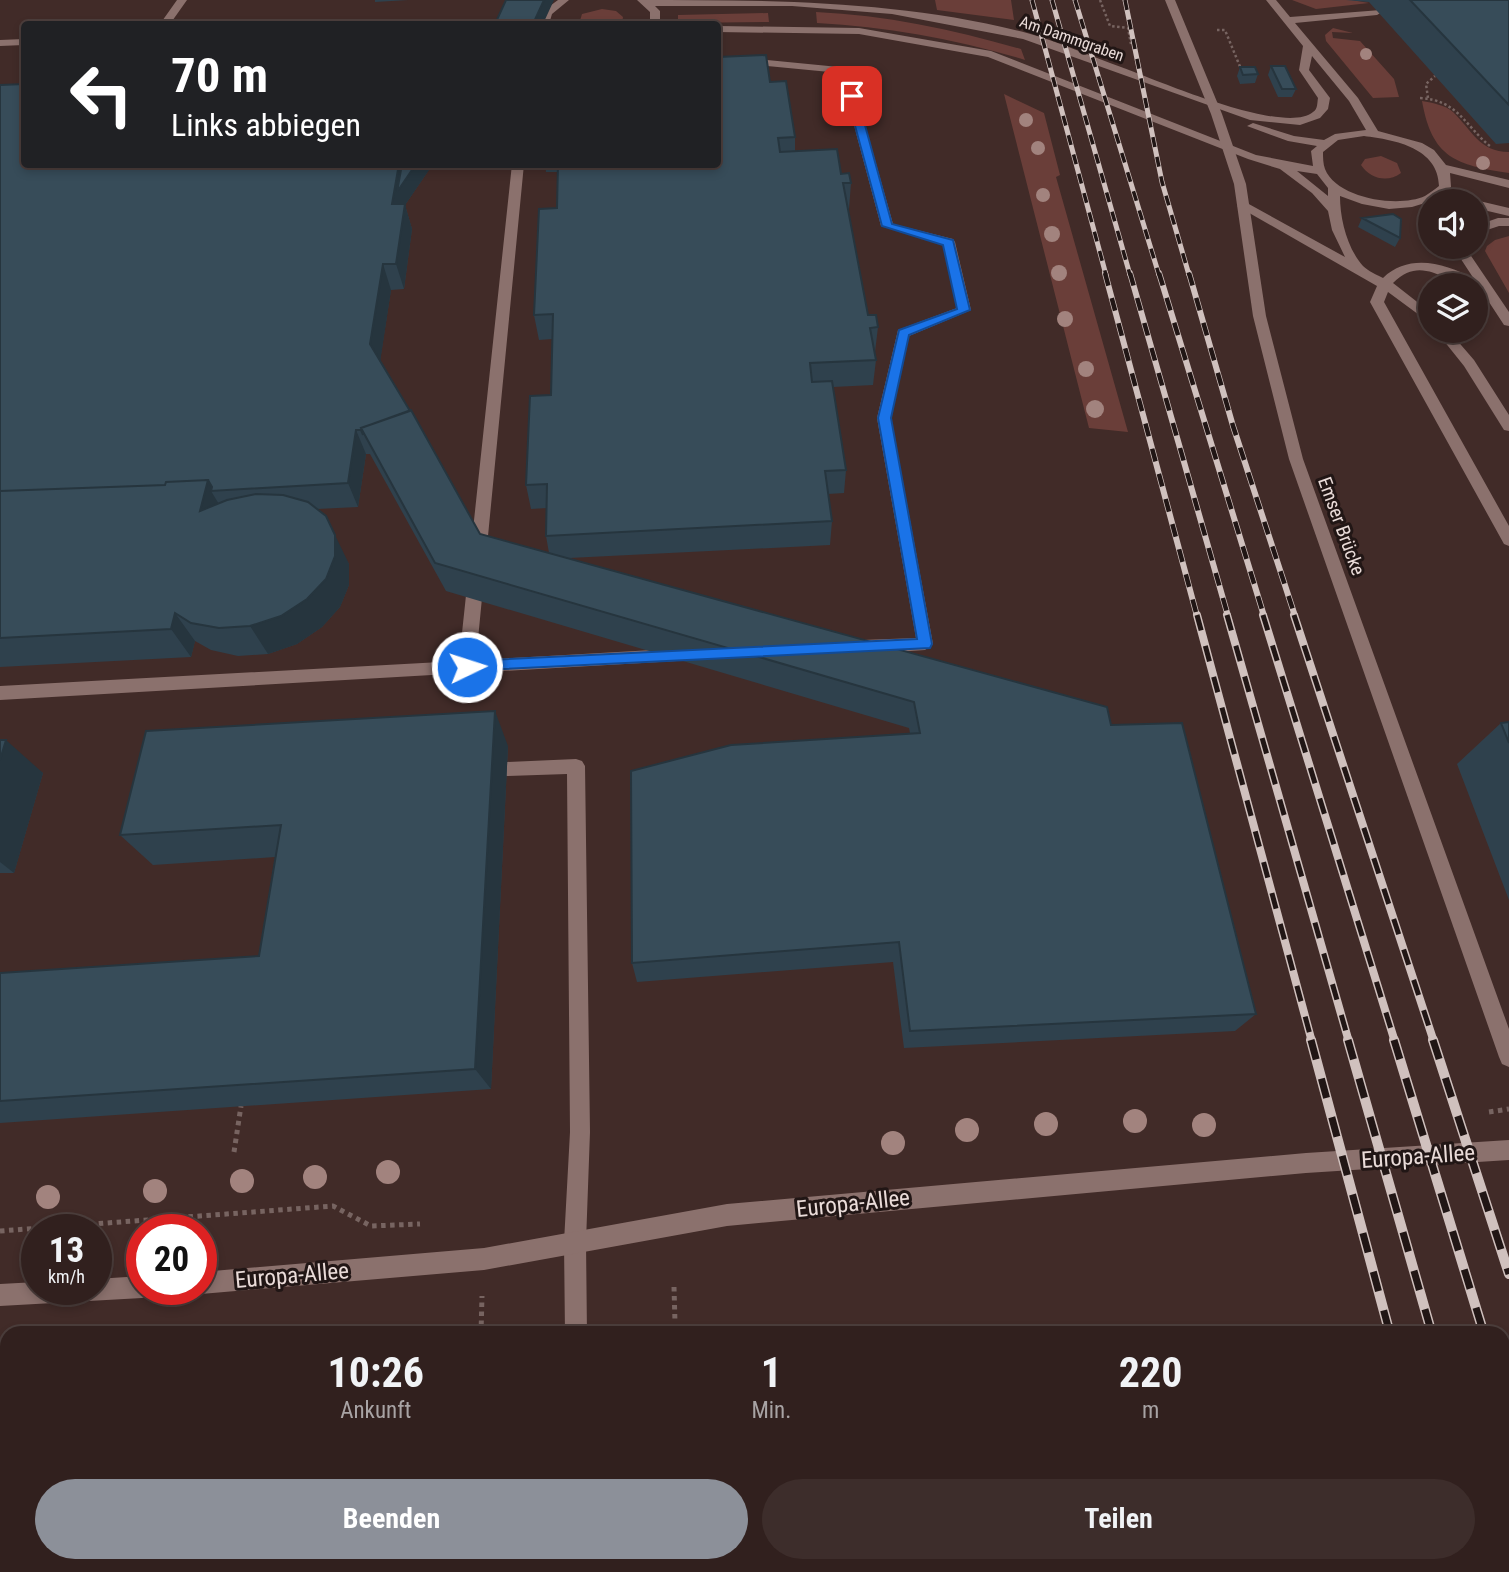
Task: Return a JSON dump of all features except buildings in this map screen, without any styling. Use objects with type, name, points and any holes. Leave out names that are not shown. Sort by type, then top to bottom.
[{"type":"street","points":[[166,21],[182,0]]},
{"type":"street","points":[[545,21],[547,13],[564,0]]},
{"type":"street","name":"Emser Brücke","points":[[1170,0],[1210,98],[1240,185],[1261,320],[1279,402],[1296,459],[1509,1057]]},
{"type":"street","points":[[1271,0],[1354,100],[1374,134]]},
{"type":"street","name":"Am Dammgraben","points":[[645,2],[792,1],[892,11],[1026,37],[1201,101],[1250,117],[1283,123],[1307,120],[1322,109],[1324,98],[1304,70],[1309,45]]},
{"type":"street","points":[[645,2],[655,11],[655,21]]},
{"type":"street","points":[[1289,20],[1377,12]]},
{"type":"street","points":[[721,29],[859,32],[991,54],[1252,157],[1280,165],[1319,171]]},
{"type":"street","points":[[0,43],[21,42]]},
{"type":"street","points":[[721,63],[756,62],[845,70],[887,226],[949,242],[964,310],[903,333],[884,418],[925,644],[844,648]]},
{"type":"street","points":[[1201,101],[1292,139],[1324,143],[1348,134],[1374,134],[1402,139],[1420,147],[1443,168],[1509,184]]},
{"type":"street","points":[[1324,143],[1317,151],[1315,160],[1319,171],[1334,187],[1353,197],[1375,203],[1397,206],[1418,202]]},
{"type":"street","points":[[1280,165],[1316,190],[1333,209]]},
{"type":"street","points":[[467,667],[518,168]]},
{"type":"street","points":[[1443,168],[1446,178],[1443,189]]},
{"type":"street","points":[[1334,187],[1333,209],[1337,232],[1509,540]]},
{"type":"street","points":[[1243,206],[1393,289],[1418,309]]},
{"type":"street","points":[[1488,207],[1509,212]]},
{"type":"street","points":[[1488,225],[1509,222]]},
{"type":"street","points":[[1467,259],[1509,322]]},
{"type":"street","points":[[1377,302],[1380,291],[1392,272],[1408,266],[1456,274],[1472,281],[1491,296]]},
{"type":"street","points":[[1452,343],[1469,363],[1509,426]]},
{"type":"street","points":[[0,693],[709,654]]},
{"type":"street","points":[[507,769],[576,766],[580,1132],[575,1242],[576,1326]]},
{"type":"street","name":"Europa-Allee","points":[[217,1282],[484,1259],[673,1224],[766,1211],[1293,1164],[1509,1150]]},
{"type":"street","points":[[0,1295],[126,1288]]},
{"type":"path","points":[[1100,0],[1110,26]]},
{"type":"path","points":[[1226,32],[1241,69],[1248,71]]},
{"type":"path","points":[[1428,98],[1426,84],[1435,76]]},
{"type":"path","points":[[1420,98],[1428,98],[1456,108],[1488,145],[1495,148]]},
{"type":"path","points":[[234,1152],[241,1106]]},
{"type":"path","points":[[674,1287],[675,1323]]},
{"type":"path","points":[[481,1326],[482,1293]]},
{"type":"shaded area","points":[[935,0],[1011,0],[1014,20],[937,10]]},
{"type":"shaded area","points":[[1292,0],[1352,0],[1369,3],[1316,9]]},
{"type":"shaded area","points":[[602,9],[616,11],[623,17],[622,21],[580,21],[582,14]]},
{"type":"shaded area","points":[[816,12],[868,16],[945,30],[1021,49],[1025,60],[922,35],[817,23]]},
{"type":"shaded area","points":[[768,13],[769,22],[678,21],[678,15]]},
{"type":"shaded area","points":[[1333,28],[1353,33],[1332,32],[1333,38],[1360,41],[1394,79],[1399,97],[1373,98],[1326,41],[1325,35]]},
{"type":"shaded area","points":[[1004,94],[1044,113],[1060,175],[1056,177],[1128,432],[1089,428]]},
{"type":"shaded area","points":[[1422,101],[1450,110],[1483,144],[1509,152],[1509,173],[1474,166],[1449,155],[1432,135]]},
{"type":"shaded area","points":[[1381,156],[1397,163],[1401,173],[1391,178],[1380,178],[1369,174],[1361,165],[1365,159]]},
{"type":"shaded area","points":[[1509,236],[1509,293],[1488,256],[1488,245]]},
{"type":"railway","points":[[1032,0],[1106,275]]},
{"type":"railway","points":[[1052,0],[1130,275]]},
{"type":"railway","points":[[1075,0],[1159,275]]},
{"type":"railway","points":[[1125,0],[1162,182],[1189,275]]},
{"type":"railway","points":[[1105,273],[1197,616]]},
{"type":"railway","points":[[1130,273],[1228,616]]},
{"type":"railway","points":[[1159,273],[1264,616]]},
{"type":"railway","points":[[1189,273],[1233,426],[1295,616]]},
{"type":"railway","points":[[1197,615],[1312,1042]]},
{"type":"railway","points":[[1227,615],[1349,1042]]},
{"type":"railway","points":[[1263,615],[1395,1042]]},
{"type":"railway","points":[[1294,615],[1434,1042]]},
{"type":"railway","points":[[1311,1040],[1388,1326]]},
{"type":"railway","points":[[1348,1040],[1430,1326]]},
{"type":"railway","points":[[1394,1040],[1482,1326]]},
{"type":"railway","points":[[1433,1040],[1509,1274]]},
{"type":"route","points":[[467,667],[925,644],[884,418],[903,333],[964,310],[949,242],[887,226],[852,96]]}]
